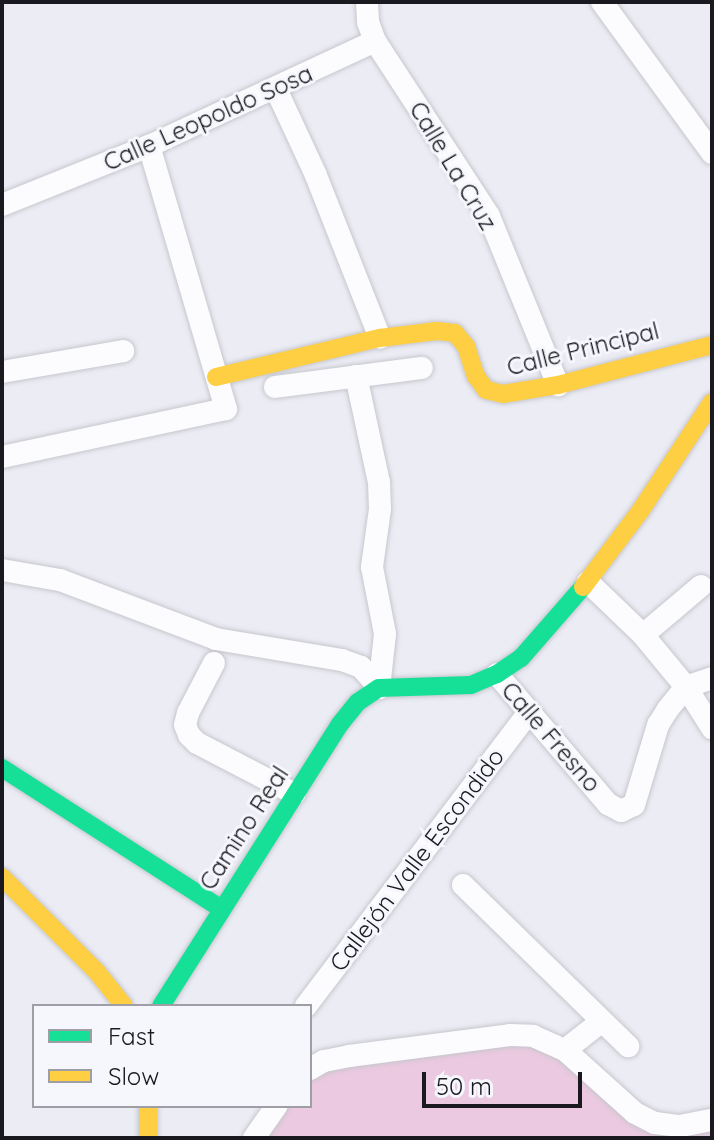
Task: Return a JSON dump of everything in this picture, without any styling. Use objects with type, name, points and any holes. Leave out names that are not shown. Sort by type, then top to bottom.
[{"type":"street","points":[[367,2],[368,22],[375,41]]},
{"type":"street","points":[[602,2],[712,153]]},
{"type":"street","name":"Calle Leopoldo Sosa","points":[[2,205],[149,146],[375,41]]},
{"type":"street","name":"Calle La Cruz","points":[[375,41],[489,216],[558,385]]},
{"type":"street","points":[[276,89],[315,173],[380,338]]},
{"type":"street","points":[[2,457],[226,409],[149,146]]},
{"type":"street","name":"Calle Principal","points":[[216,377],[380,338],[437,331],[455,333],[466,346],[476,376],[486,390],[503,394],[558,385],[712,345]]},
{"type":"street","points":[[2,372],[123,351]]},
{"type":"street","points":[[275,387],[422,368]]},
{"type":"street","points":[[356,376],[379,482],[380,509],[372,567],[385,634],[379,688]]},
{"type":"street","points":[[379,688],[471,685],[497,674],[521,658],[588,582],[641,510],[712,402]]},
{"type":"street","points":[[2,570],[60,580],[216,639],[342,660],[361,667],[379,688]]},
{"type":"street","points":[[588,582],[643,635],[686,687],[712,728]]},
{"type":"street","points":[[643,635],[701,586]]},
{"type":"street","points":[[214,663],[188,713],[185,725],[189,735],[295,794]]},
{"type":"street","name":"Calle Fresno","points":[[497,674],[608,804],[621,811],[634,805],[658,725],[686,687]]},
{"type":"street","points":[[686,687],[712,678]]},
{"type":"street","name":"Camino Real","points":[[162,1004],[220,908],[340,724],[358,702],[379,688]]},
{"type":"street","name":"Callejón Valle Escondido","points":[[308,1004],[528,714]]},
{"type":"street","points":[[2,768],[220,908]]},
{"type":"street","points":[[2,877],[97,972],[122,1004]]},
{"type":"street","points":[[463,885],[628,1046]]},
{"type":"street","points":[[565,1050],[602,1021]]},
{"type":"street","points":[[312,1068],[324,1061],[349,1056],[510,1035],[533,1036],[565,1050],[635,1113],[655,1123],[680,1126],[712,1120]]},
{"type":"street","points":[[148,1108],[148,1138]]},
{"type":"street","points":[[254,1138],[275,1108]]},
{"type":"shaded area","points":[[442,1045],[545,1046],[635,1119],[712,1129],[712,1138],[258,1138],[278,1108],[312,1108],[312,1073]]},
{"type":"traffic: fast","points":[[162,1004],[340,724],[358,702],[379,688],[471,685],[497,674],[521,658],[583,587]]},
{"type":"traffic: fast","points":[[2,768],[220,908]]},
{"type":"traffic: slow","points":[[216,377],[380,338],[437,331],[455,333],[466,346],[476,376],[486,390],[503,394],[558,385],[712,345]]},
{"type":"traffic: slow","points":[[583,587],[641,510],[712,402]]},
{"type":"traffic: slow","points":[[2,877],[97,972],[122,1004]]},
{"type":"traffic: slow","points":[[148,1108],[148,1138]]}]
